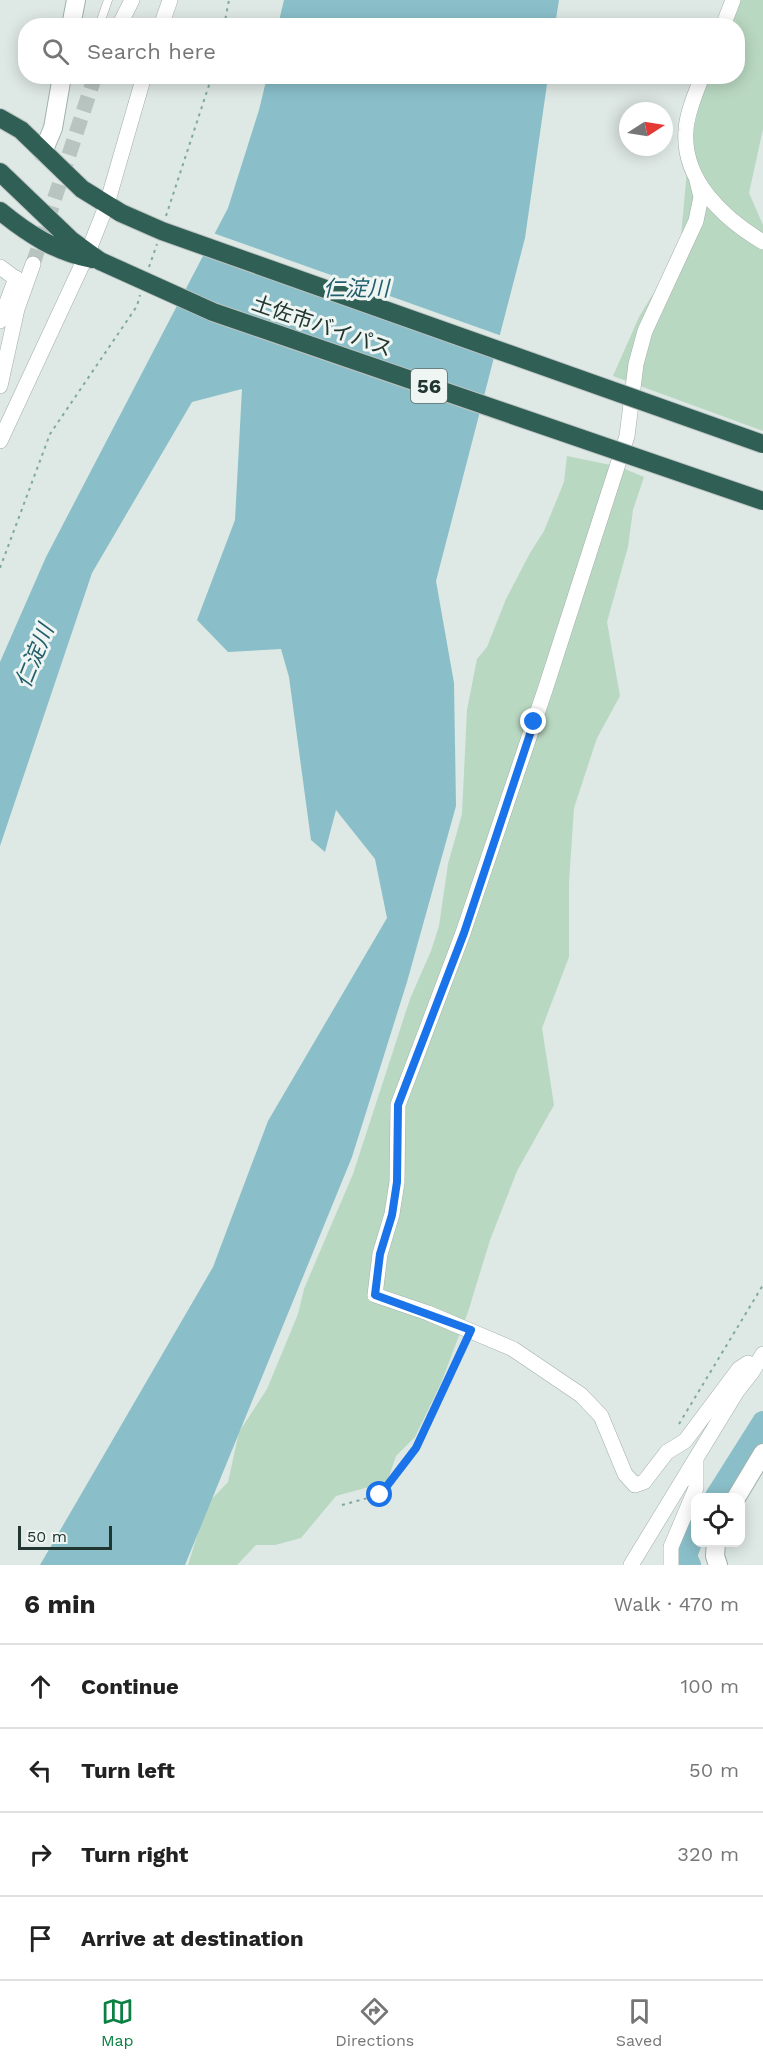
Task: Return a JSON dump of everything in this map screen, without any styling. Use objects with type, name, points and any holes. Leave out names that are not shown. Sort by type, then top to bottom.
[{"type":"highway","name":"土佐市バイパス","points":[[0,118],[21,130],[82,189],[114,209],[162,231],[763,444]]},
{"type":"highway","name":"土佐市バイパス","points":[[0,172],[91,257],[213,312],[763,501]]},
{"type":"highway","points":[[0,211],[25,231],[54,247],[91,257]]},
{"type":"street","points":[[73,18],[76,0]]},
{"type":"street","points":[[123,18],[132,0]]},
{"type":"street","points":[[164,18],[170,0]]},
{"type":"street","points":[[726,18],[734,0]]},
{"type":"street","points":[[43,152],[53,128],[61,84]]},
{"type":"street","points":[[0,441],[114,209],[142,84]]},
{"type":"street","points":[[700,84],[686,131],[691,171],[720,210],[763,242]]},
{"type":"street","points":[[697,182],[701,198],[696,221],[645,331],[636,364],[627,436],[567,622],[464,933],[398,1105],[397,1182],[392,1215],[380,1254],[375,1295],[471,1330],[513,1349],[581,1395],[601,1416],[625,1474],[635,1485],[644,1482],[667,1452],[685,1441],[739,1369],[748,1363],[752,1372]]},
{"type":"street","points":[[0,321],[20,282],[33,264]]},
{"type":"street","points":[[0,267],[20,282]]},
{"type":"street","points":[[0,386],[20,282]]},
{"type":"street","points":[[631,1565],[737,1391],[763,1354]]},
{"type":"street","points":[[738,1493],[763,1453]]},
{"type":"street","points":[[671,1565],[671,1547],[696,1488],[696,1459]]},
{"type":"street","points":[[716,1547],[717,1565]]},
{"type":"lane","points":[[102,18],[108,0]]},
{"type":"path","points":[[226,18],[229,0]]},
{"type":"path","points":[[166,218],[210,84]]},
{"type":"path","points":[[147,273],[158,240]]},
{"type":"path","points":[[0,568],[50,434],[137,306],[140,295]]},
{"type":"path","points":[[675,1430],[763,1285]]},
{"type":"path","points":[[342,1505],[380,1495],[416,1448],[471,1330]]},
{"type":"green space","points":[[734,0],[763,0],[763,129],[749,193],[763,225],[763,431],[613,376],[639,317],[664,276],[681,236],[689,149],[704,84],[745,84],[745,18],[727,18]]},
{"type":"green space","points":[[567,456],[620,467],[644,477],[633,510],[628,547],[607,622],[620,696],[597,738],[574,808],[569,882],[569,957],[542,1028],[554,1105],[517,1171],[490,1240],[468,1312],[441,1383],[415,1437],[396,1456],[387,1482],[336,1496],[301,1538],[275,1545],[256,1545],[237,1565],[188,1565],[207,1504],[228,1482],[239,1432],[267,1389],[298,1314],[304,1289],[353,1174],[410,999],[431,951],[439,926],[448,864],[462,814],[467,710],[477,659],[487,647],[506,599],[544,531],[564,482]]},
{"type":"water","points":[[284,0],[559,0],[556,18],[280,18]]},
{"type":"water","name":"仁淀川","points":[[265,84],[547,84],[525,238],[436,581],[454,683],[456,806],[407,982],[352,1157],[185,1565],[40,1565],[213,1267],[268,1121],[387,918],[375,859],[336,810],[325,852],[311,840],[289,677],[281,649],[228,652],[197,620],[235,520],[242,389],[192,402],[92,573],[0,846],[0,662],[46,557],[228,208]]},
{"type":"pier","points":[[213,233],[502,336],[496,358],[202,253]]},
{"type":"waterway","points":[[718,1493],[763,1422]]},
{"type":"waterway","points":[[690,1565],[686,1556],[691,1542]]},
{"type":"waterway","points":[[681,1565],[686,1556]]},
{"type":"tunnel","points":[[33,264],[92,84]]},
{"type":"route","points":[[380,1495],[416,1448],[471,1330],[375,1295],[380,1254],[392,1215],[397,1182],[398,1105],[464,933],[534,722]]}]
